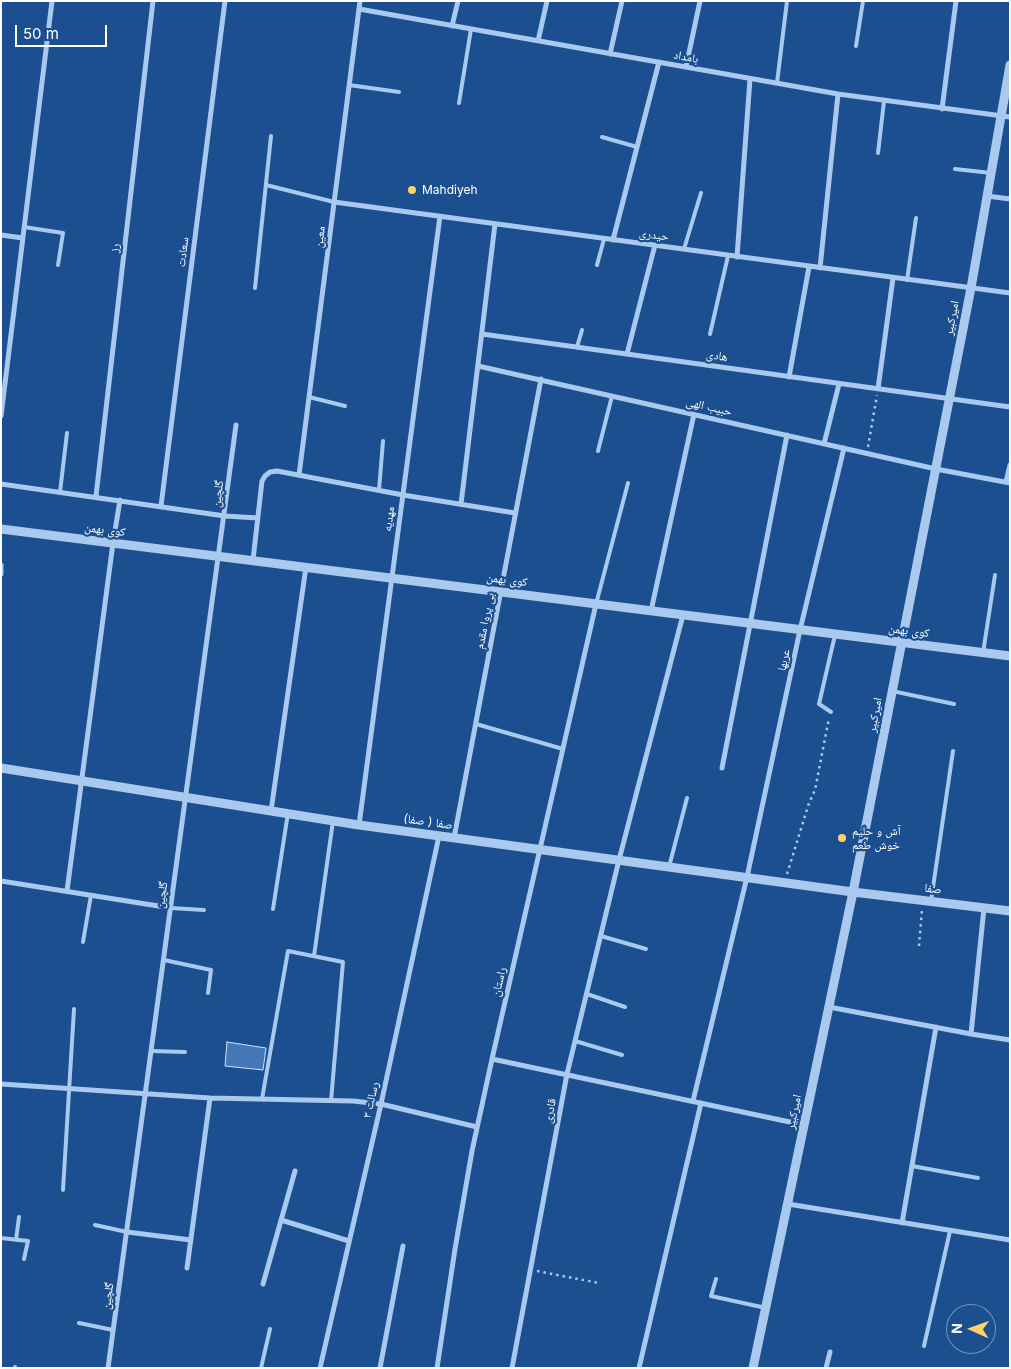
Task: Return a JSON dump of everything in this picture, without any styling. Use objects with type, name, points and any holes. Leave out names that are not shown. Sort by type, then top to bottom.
[{"type":"street","points":[[1,416],[52,1]]},
{"type":"street","name":"رز","points":[[96,496],[153,1]]},
{"type":"street","name":"سعادت","points":[[161,506],[225,1]]},
{"type":"street","name":"معین","points":[[299,475],[360,1]]},
{"type":"street","points":[[452,26],[458,1]]},
{"type":"street","points":[[538,41],[546,1]]},
{"type":"street","points":[[610,54],[622,1]]},
{"type":"street","points":[[686,67],[700,1]]},
{"type":"street","points":[[942,108],[956,1]]},
{"type":"street","name":"بامداد","points":[[359,9],[838,94],[1005,116]]},
{"type":"street","points":[[613,240],[659,62]]},
{"type":"street","name":"امیرکبیر","points":[[753,1368],[853,892],[936,469],[991,173],[1005,116],[1010,65]]},
{"type":"street","points":[[737,257],[750,78]]},
{"type":"street","points":[[820,268],[838,94]]},
{"type":"street","points":[[987,196],[1010,199]]},
{"type":"street","name":"حیدری","points":[[334,202],[1010,293]]},
{"type":"street","name":"مهدیه","points":[[359,825],[440,216]]},
{"type":"street","points":[[461,504],[495,224]]},
{"type":"street","points":[[1,235],[23,238]]},
{"type":"street","points":[[627,354],[654,246]]},
{"type":"street","points":[[789,376],[809,267]]},
{"type":"street","points":[[878,389],[893,278]]},
{"type":"street","name":"هادی","points":[[482,334],[1010,407]]},
{"type":"street","name":"حبیب الهی","points":[[478,366],[867,454],[1008,482]]},
{"type":"street","name":"بی پروا مقدم","points":[[454,838],[541,379]]},
{"type":"street","points":[[824,444],[839,384]]},
{"type":"street","points":[[652,611],[694,414]]},
{"type":"street","name":"گلچین","points":[[108,1368],[236,425]]},
{"type":"street","points":[[722,768],[787,435]]},
{"type":"street","name":"عربها","points":[[693,1101],[747,877],[800,630],[844,448]]},
{"type":"street","points":[[1008,482],[1010,465]]},
{"type":"street","points":[[253,560],[262,481],[270,472],[277,471],[403,495],[516,512]]},
{"type":"street","points":[[1,484],[96,496],[225,516],[258,518]]},
{"type":"street","points":[[67,891],[120,500]]},
{"type":"street","name":"کوی بهمن","points":[[1,529],[1010,656]]},
{"type":"street","points":[[1,565],[1,574]]},
{"type":"street","points":[[271,811],[306,567]]},
{"type":"street","name":"راستان","points":[[437,1368],[455,1249],[477,1127],[596,604]]},
{"type":"street","name":"قادری","points":[[512,1368],[567,1074],[619,860],[682,615]]},
{"type":"street","name":"صفا ( صفا)","points":[[1,768],[359,825],[853,892]]},
{"type":"street","name":"رسالت ۳","points":[[320,1368],[381,1104],[439,836]]},
{"type":"street","points":[[1,881],[171,908]]},
{"type":"street","name":"صفا","points":[[853,892],[1010,911]]},
{"type":"street","points":[[971,1034],[984,908]]},
{"type":"street","points":[[829,1007],[1010,1040]]},
{"type":"street","points":[[902,1223],[936,1028]]},
{"type":"street","points":[[492,1059],[804,1125]]},
{"type":"street","points":[[1,1084],[210,1098],[381,1104],[477,1127]]},
{"type":"street","points":[[187,1268],[210,1098]]},
{"type":"street","points":[[640,1368],[701,1103]]},
{"type":"street","points":[[263,1284],[295,1170]]},
{"type":"street","points":[[788,1204],[1010,1240]]},
{"type":"street","points":[[281,1220],[349,1241]]},
{"type":"street","points":[[127,1232],[190,1240]]},
{"type":"street","points":[[380,1368],[403,1246]]},
{"type":"street","points":[[826,1368],[830,1352]]},
{"type":"lane","points":[[777,83],[787,1]]},
{"type":"lane","points":[[856,46],[863,1]]},
{"type":"lane","points":[[459,103],[471,29]]},
{"type":"lane","points":[[349,85],[399,92]]},
{"type":"lane","points":[[878,153],[884,101]]},
{"type":"lane","points":[[255,288],[271,136]]},
{"type":"lane","points":[[602,137],[637,147]]},
{"type":"lane","points":[[955,169],[991,173]]},
{"type":"lane","points":[[266,185],[334,202]]},
{"type":"lane","points":[[684,250],[701,193]]},
{"type":"lane","points":[[907,280],[916,218]]},
{"type":"lane","points":[[24,227],[63,233],[58,265]]},
{"type":"lane","points":[[597,265],[604,239]]},
{"type":"lane","points":[[710,334],[728,256]]},
{"type":"lane","points":[[577,347],[582,330]]},
{"type":"lane","points":[[598,451],[612,396]]},
{"type":"lane","points":[[309,397],[346,406]]},
{"type":"lane","points":[[60,492],[66,432]]},
{"type":"lane","points":[[378,490],[383,441]]},
{"type":"lane","points":[[596,604],[628,483]]},
{"type":"lane","points":[[983,653],[995,575]]},
{"type":"lane","points":[[831,712],[819,704],[835,634]]},
{"type":"lane","points":[[892,691],[954,704]]},
{"type":"lane","points":[[476,724],[563,749]]},
{"type":"lane","points":[[927,901],[953,751]]},
{"type":"lane","points":[[669,867],[687,798]]},
{"type":"lane","points":[[273,909],[288,813]]},
{"type":"lane","points":[[314,956],[333,821]]},
{"type":"lane","points":[[83,942],[91,895]]},
{"type":"lane","points":[[171,908],[204,910]]},
{"type":"lane","points":[[601,936],[646,949]]},
{"type":"lane","points":[[262,1099],[288,951],[343,962],[331,1101]]},
{"type":"lane","points":[[164,960],[211,970],[208,993]]},
{"type":"lane","points":[[587,994],[625,1007]]},
{"type":"lane","points":[[63,1190],[74,1009]]},
{"type":"lane","points":[[575,1041],[622,1055]]},
{"type":"lane","points":[[151,1051],[185,1052]]},
{"type":"lane","points":[[912,1166],[978,1178]]},
{"type":"lane","points":[[16,1240],[19,1217]]},
{"type":"lane","points":[[95,1225],[127,1232]]},
{"type":"lane","points":[[924,1346],[950,1231]]},
{"type":"lane","points":[[1,1238],[28,1241],[24,1259]]},
{"type":"lane","points":[[716,1279],[711,1296],[766,1308]]},
{"type":"lane","points":[[79,1323],[113,1330]]},
{"type":"lane","points":[[261,1368],[270,1329]]},
{"type":"path","points":[[867,454],[878,389]]},
{"type":"path","points":[[784,882],[809,803],[816,790],[831,712]]},
{"type":"path","points":[[920,946],[927,901]]},
{"type":"path","points":[[531,1270],[599,1283]]},
{"type":"building","points":[[227,1042],[266,1048],[263,1070],[225,1066]]},
{"type":"place","name":"Mahdiyeh","points":[[412,190]]},
{"type":"place","name":"آش و حلیم خوش طعم","points":[[842,838]]}]
